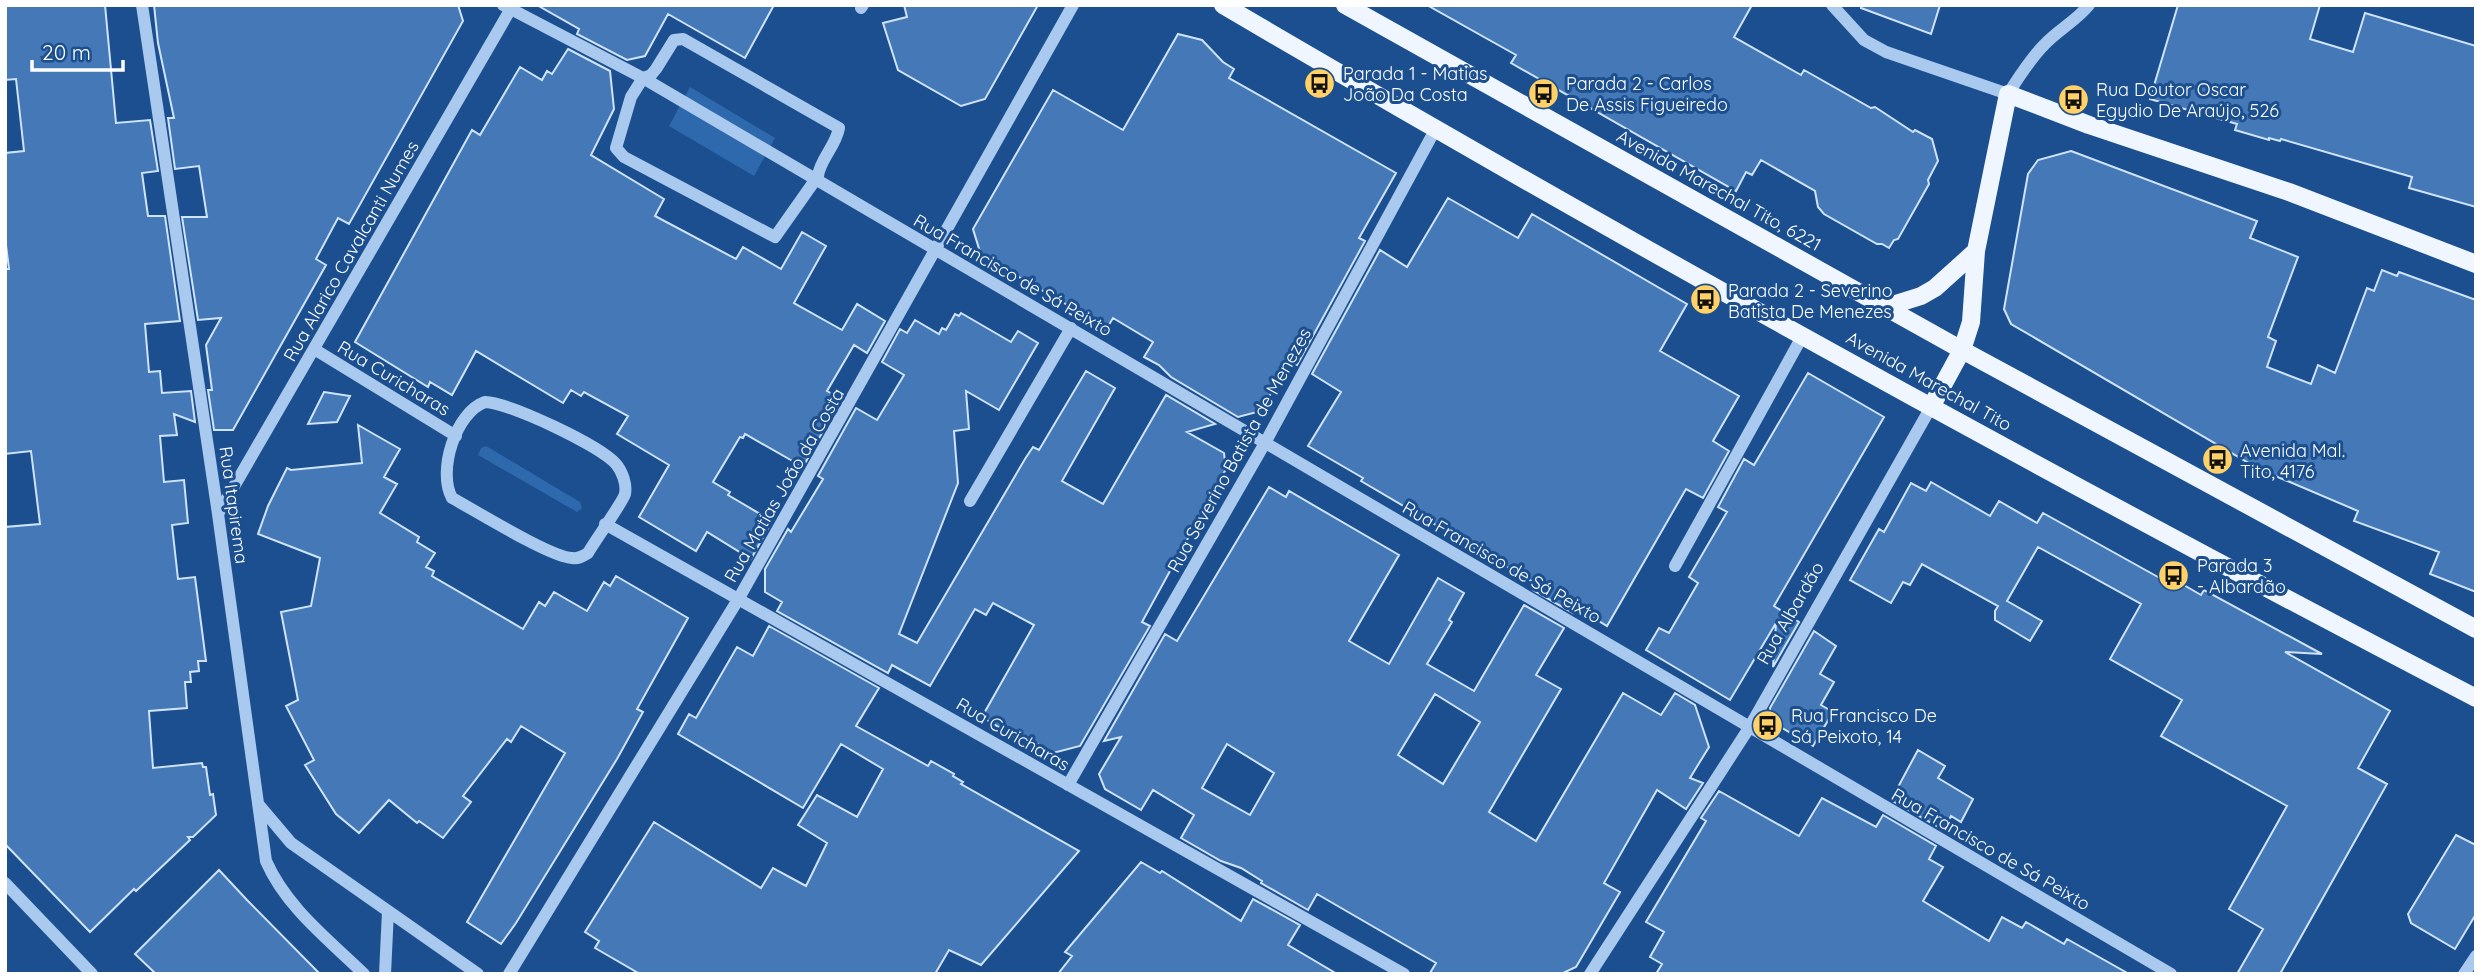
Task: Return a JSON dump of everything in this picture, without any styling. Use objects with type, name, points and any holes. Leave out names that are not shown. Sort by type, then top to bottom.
[{"type":"main road","name":"Avenida Marechal Tito","points":[[1223,5],[1435,130],[1931,407],[2476,698]]},
{"type":"main road","name":"Avenida Marechal Tito, 6221","points":[[1345,5],[1962,350]]},
{"type":"main road","points":[[2008,94],[2089,125],[2289,192],[2476,264]]},
{"type":"main road","name":"Rua Albardão","points":[[1931,407],[1962,350],[1971,322],[1976,251],[2008,94]]},
{"type":"main road","points":[[1886,307],[1928,292],[1976,251]]},
{"type":"main road","points":[[1962,350],[2476,629]]},
{"type":"street","name":"Rua Itapirema","points":[[142,5],[218,514],[266,861],[274,880],[289,901],[363,974]]},
{"type":"street","name":"Rua Matias João da Costa","points":[[509,974],[740,598],[1073,5]]},
{"type":"street","points":[[1832,5],[1864,40],[1886,52],[2008,94],[2034,55],[2089,5]]},
{"type":"street","name":"Rua Alarico Cavalcanti Numes","points":[[218,514],[509,7]]},
{"type":"street","name":"Rua Francisco de Sá Peixto","points":[[509,7],[643,78],[2171,974]]},
{"type":"street","points":[[682,39],[839,128],[815,181],[806,196],[799,201],[781,232],[774,238],[624,157],[616,148],[631,97],[643,78],[651,75],[674,40],[682,39]]},
{"type":"street","name":"Rua Severino Batista de Menezes","points":[[1068,785],[1265,443],[1435,130]]},
{"type":"street","points":[[970,501],[1071,328]]},
{"type":"street","points":[[1675,566],[1802,335]]},
{"type":"street","name":"Rua Curicharas","points":[[314,349],[456,436]]},
{"type":"street","points":[[485,402],[498,403],[602,452],[617,465],[625,480],[625,495],[588,553],[573,558],[545,548],[452,498],[446,489],[445,474],[456,436],[475,406],[485,402]]},
{"type":"street","name":"Rua Albardão","points":[[1590,974],[1749,728],[1931,407]]},
{"type":"street","name":"Rua Curicharas","points":[[606,524],[1404,974]]},
{"type":"street","points":[[258,804],[291,843],[478,974]]},
{"type":"street","points":[[5,883],[92,974]]},
{"type":"street","points":[[386,974],[388,911]]},
{"type":"street","points":[[2464,974],[2476,956]]},
{"type":"shaded area","points":[[690,87],[775,138],[754,176],[669,126]]},
{"type":"shaded area","points":[[486,446],[580,502],[582,508],[577,512],[478,455],[481,448]]},
{"type":"building","points":[[5,5],[105,5],[116,123],[150,120],[158,171],[142,173],[148,216],[165,216],[180,321],[145,324],[149,372],[160,371],[162,393],[191,391],[195,422],[174,414],[177,435],[160,436],[164,482],[184,480],[188,523],[172,525],[178,579],[195,577],[206,661],[198,661],[199,671],[190,672],[191,682],[185,682],[187,708],[149,711],[153,768],[202,763],[203,767],[206,767],[216,815],[193,837],[188,837],[190,840],[90,932],[5,844],[5,527],[40,524],[31,451],[5,454],[5,269],[9,269],[5,237],[5,153],[24,151],[16,79],[5,80]]},
{"type":"building","points":[[154,5],[458,5],[463,21],[349,224],[338,218],[316,259],[326,265],[233,430],[214,430],[208,390],[212,390],[206,345],[221,318],[198,320],[182,217],[207,217],[199,166],[175,169],[168,118],[174,118],[158,43]]},
{"type":"building","points":[[537,5],[774,5],[745,58],[668,14],[645,56],[627,60],[577,34],[579,29]]},
{"type":"building","points":[[904,5],[1038,5],[985,99],[961,106],[898,70],[883,23],[907,17]]},
{"type":"building","points":[[1427,5],[1752,5],[1734,37],[1801,75],[1804,70],[1871,108],[1875,107],[1913,132],[1915,130],[1932,139],[1938,161],[1928,180],[1929,184],[1898,239],[1894,240],[1889,248],[1824,214],[1818,207],[1815,191],[1761,160],[1752,175],[1746,172],[1736,191],[1511,63],[1516,55]]},
{"type":"building","points":[[1861,5],[1940,5],[1931,34],[1861,8]]},
{"type":"building","points":[[2178,5],[2320,5],[2310,39],[2353,52],[2365,13],[2476,46],[2476,207],[2409,188],[2412,177],[2281,139],[2269,140],[2235,130],[2237,124],[2150,99]]},
{"type":"building","points":[[1178,34],[1202,40],[1223,62],[1234,69],[1229,78],[1396,173],[1359,238],[1365,241],[1297,365],[1289,361],[1261,411],[1238,417],[1171,377],[1159,365],[1144,357],[1153,342],[1113,318],[1104,333],[1065,311],[1069,306],[981,255],[973,229],[1053,90],[1123,130]]},
{"type":"building","points":[[568,49],[610,71],[614,109],[591,155],[664,199],[655,216],[736,259],[743,247],[781,269],[802,232],[826,246],[794,303],[842,330],[857,304],[885,321],[867,353],[854,345],[827,391],[841,399],[803,467],[745,434],[743,438],[740,437],[713,482],[730,492],[728,495],[772,521],[751,559],[707,532],[696,551],[639,517],[669,465],[617,434],[628,416],[584,392],[581,396],[571,390],[563,403],[476,351],[452,395],[430,382],[428,387],[355,342],[472,130],[480,135],[520,67],[542,80],[547,71],[552,74]]},
{"type":"building","points":[[2071,151],[2257,221],[2250,238],[2298,257],[2268,337],[2276,341],[2267,367],[2311,384],[2318,365],[2335,373],[2367,288],[2374,291],[2382,270],[2397,276],[2399,272],[2476,300],[2476,592],[2430,574],[2439,552],[2354,521],[2358,511],[2259,469],[2011,324],[2004,309],[2028,174],[2038,160]]},
{"type":"building","points":[[1448,198],[1518,238],[1532,214],[1687,304],[1660,351],[1739,396],[1713,441],[1729,451],[1703,498],[1686,489],[1607,626],[1576,607],[1573,613],[1533,590],[1536,584],[1361,481],[1363,478],[1308,446],[1341,392],[1312,374],[1380,250],[1407,267]]},
{"type":"building","points":[[961,313],[1011,342],[1018,331],[1038,343],[999,410],[966,391],[969,429],[954,431],[958,483],[899,634],[917,643],[1025,459],[1033,447],[1039,450],[1086,371],[1115,388],[1062,481],[1103,504],[1166,395],[1215,424],[1187,432],[1224,453],[1226,469],[1142,622],[1150,626],[1080,746],[1053,753],[1022,735],[1020,740],[982,717],[1034,625],[993,603],[986,615],[975,609],[930,686],[892,665],[888,673],[777,611],[782,602],[765,592],[765,569],[788,529],[791,532],[823,479],[818,476],[856,408],[877,420],[904,375],[882,362],[900,329],[907,333],[915,320],[939,334],[942,328],[946,330],[955,314],[959,316]]},
{"type":"building","points":[[1808,373],[1884,417],[1774,606],[1799,622],[1773,667],[1776,623],[1730,700],[1646,650],[1659,628],[1669,633],[1698,583],[1689,577],[1727,512],[1718,507],[1744,459],[1754,465]]},
{"type":"building","points":[[324,392],[350,396],[337,422],[308,424]]},
{"type":"building","points":[[358,425],[400,449],[384,477],[397,484],[380,513],[419,537],[417,542],[435,553],[426,567],[434,571],[432,576],[523,629],[539,602],[545,606],[554,592],[587,611],[604,582],[610,586],[616,576],[688,618],[637,709],[643,712],[617,759],[501,944],[467,922],[565,753],[521,726],[511,742],[507,739],[463,796],[471,802],[443,838],[419,821],[417,823],[389,800],[359,833],[336,814],[305,765],[314,760],[286,706],[298,700],[281,612],[311,606],[320,558],[258,534],[268,506],[287,468],[291,470],[362,463]]},
{"type":"building","points":[[1931,482],[1990,516],[1999,501],[2037,523],[2043,513],[2167,582],[2170,577],[2201,595],[2204,590],[2322,654],[2285,652],[2390,711],[2358,768],[2387,784],[2280,974],[2237,974],[2263,929],[2229,909],[2287,806],[2161,736],[2182,700],[2110,659],[2141,604],[2038,547],[2007,601],[2042,621],[2030,641],[1995,620],[1998,606],[1922,564],[1910,585],[1903,582],[1891,603],[1850,580],[1879,529],[1884,532],[1911,483],[1926,491]]},
{"type":"building","points":[[1269,487],[1286,497],[1289,491],[1399,555],[1349,641],[1389,664],[1438,578],[1464,593],[1449,620],[1452,622],[1427,664],[1474,691],[1524,605],[1564,628],[1536,675],[1561,689],[1489,812],[1536,841],[1623,693],[1661,715],[1675,693],[1695,705],[1709,747],[1690,778],[1703,783],[1686,809],[1657,790],[1604,883],[1620,892],[1576,967],[1561,974],[1430,973],[1436,963],[1317,894],[1308,910],[1241,868],[1221,861],[1181,838],[1194,815],[1153,790],[1141,810],[1105,789],[1099,774],[1121,737],[1104,741],[1165,634],[1177,641]],"holes":[[[1435,694],[1480,722],[1443,784],[1398,755]],[[1227,744],[1274,773],[1250,815],[1202,788]]]},
{"type":"building","points":[[769,626],[879,688],[856,726],[928,766],[931,761],[954,774],[953,776],[963,782],[961,784],[1079,851],[981,965],[949,950],[935,974],[640,974],[595,948],[599,941],[585,932],[654,822],[761,888],[773,868],[806,886],[827,843],[798,825],[817,795],[857,817],[883,769],[841,744],[803,808],[678,734],[689,714],[696,718],[737,647],[753,656]]},
{"type":"building","points":[[1814,631],[1836,646],[1820,674],[1834,682],[1821,705],[1833,712],[1813,746],[1770,721],[1770,708]]},
{"type":"building","points":[[1918,750],[1945,766],[1938,778],[1973,799],[1961,822],[1951,816],[1944,830],[1891,800]]},
{"type":"building","points":[[1719,791],[1799,836],[1822,798],[1876,827],[1883,815],[1936,846],[1929,859],[1943,867],[1923,901],[1989,941],[2002,917],[2022,928],[2026,922],[2064,944],[2067,939],[2129,974],[1656,974],[1662,964],[1650,957],[1664,932],[1646,922],[1706,821],[1701,818]]},
{"type":"building","points":[[2456,835],[2476,845],[2476,914],[2455,949],[2411,923],[2408,914]]},
{"type":"building","points":[[1141,862],[1160,873],[1162,871],[1241,921],[1253,899],[1300,925],[1288,945],[1337,974],[1058,974],[1072,956],[1065,952]]},
{"type":"building","points":[[219,870],[320,974],[156,974],[135,954]]},
{"type":"place","name":"Parada 1 - Matias João Da Costa","points":[[1320,83]]},
{"type":"place","name":"Parada 2 - Carlos De Assis Figueiredo","points":[[1543,93]]},
{"type":"place","name":"Rua Doutor Oscar Egydio De Araújo, 526","points":[[2073,99]]},
{"type":"place","name":"Parada 2 - Severino Batista De Menezes","points":[[1705,300]]},
{"type":"place","name":"Avenida Mal. Tito, 4176","points":[[2217,460]]},
{"type":"place","name":"Parada 3 - Albardão","points":[[2174,575]]},
{"type":"place","name":"Rua Francisco De Sá Peixoto, 14","points":[[1768,725]]}]
